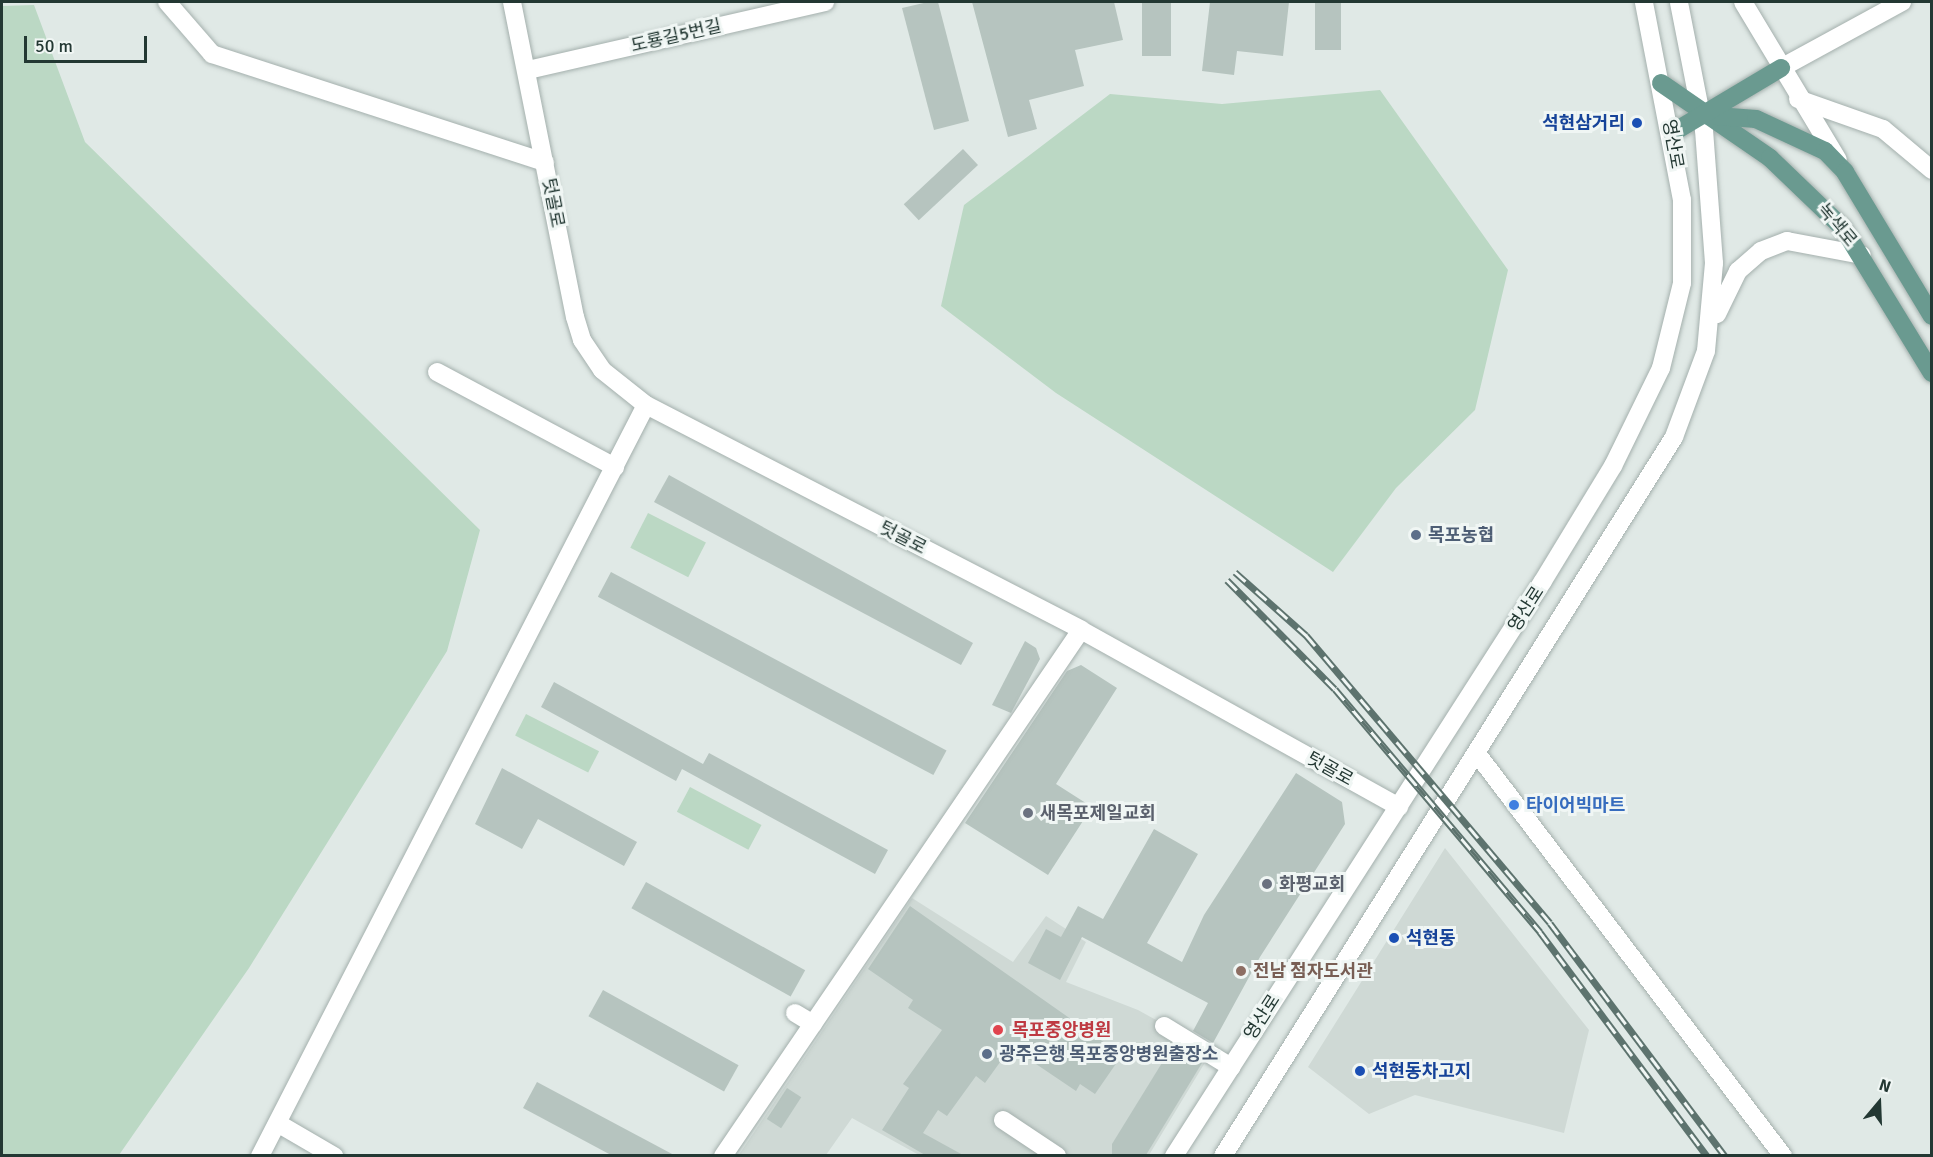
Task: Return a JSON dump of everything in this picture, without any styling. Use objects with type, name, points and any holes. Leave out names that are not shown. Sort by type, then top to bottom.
[{"type":"main road","points":[[1672,133],[1781,68]]},
{"type":"main road","name":"녹색로","points":[[1661,83],[1702,115],[1770,158],[1812,195],[1863,255],[1932,373]]},
{"type":"main road","name":"녹색로","points":[[1702,115],[1738,115],[1776,125],[1825,152],[1845,172],[1932,316]]},
{"type":"street","name":"텃골로","points":[[166,2],[212,54],[545,162]]},
{"type":"street","name":"텃골로","points":[[512,2],[528,70],[582,340],[602,370],[646,405],[1081,630],[1399,807]]},
{"type":"street","name":"도룡길5번길","points":[[528,70],[825,2]]},
{"type":"street","name":"영산로","points":[[1174,1155],[1399,807],[1613,466],[1661,368],[1678,315],[1684,256],[1672,133],[1644,2]]},
{"type":"street","name":"영산로","points":[[1223,1155],[1650,482],[1674,437],[1706,351],[1714,254],[1702,115],[1679,2]]},
{"type":"street","points":[[1743,2],[1798,99],[1845,172]]},
{"type":"street","points":[[1781,68],[1902,2]]},
{"type":"street","points":[[1798,99],[1883,129],[1932,170]]},
{"type":"street","points":[[1706,351],[1725,292],[1738,271],[1761,251],[1787,241],[1863,255]]},
{"type":"street","points":[[437,372],[615,467]]},
{"type":"street","points":[[260,1155],[279,1124],[646,405]]},
{"type":"street","points":[[723,1155],[1081,630]]},
{"type":"street","points":[[1478,754],[1783,1155]]},
{"type":"street","points":[[795,1013],[813,1024]]},
{"type":"street","points":[[1164,1026],[1231,1067]]},
{"type":"street","points":[[1003,1120],[1057,1155]]},
{"type":"street","points":[[279,1124],[334,1155]]},
{"type":"shaded area","name":"석현동차고지","points":[[1445,848],[1589,1030],[1564,1133],[1415,1095],[1369,1114],[1308,1067]]},
{"type":"shaded area","name":"목포중앙병원","points":[[912,898],[1013,962],[1046,916],[1086,942],[1066,982],[1138,1010],[1212,1051],[1149,1155],[919,1155],[852,1118],[826,1155],[738,1156]]},
{"type":"green space","points":[[34,5],[85,142],[480,530],[447,651],[249,968],[119,1155],[2,1155],[2,6]]},
{"type":"green space","points":[[1380,90],[1508,270],[1475,410],[1396,488],[1333,572],[1056,393],[941,306],[964,205],[1110,94],[1222,104]]},
{"type":"green space","points":[[648,513],[706,543],[688,577],[630,548]]},
{"type":"green space","points":[[526,714],[599,751],[588,773],[515,735]]},
{"type":"green space","points":[[690,787],[762,825],[748,850],[677,812]]},
{"type":"building","points":[[938,2],[969,121],[934,130],[902,8]]},
{"type":"building","points":[[972,2],[1114,2],[1123,40],[1075,50],[1084,86],[1029,100],[1037,129],[1008,137]]},
{"type":"building","points":[[1142,2],[1171,2],[1171,56],[1142,56]]},
{"type":"building","points":[[1210,2],[1289,2],[1283,56],[1237,51],[1234,75],[1202,71]]},
{"type":"building","points":[[1315,2],[1341,2],[1341,50],[1315,50]]},
{"type":"building","points":[[963,149],[978,165],[919,220],[904,204]]},
{"type":"building","points":[[669,475],[973,643],[961,665],[654,502]]},
{"type":"building","points":[[611,572],[947,750],[933,775],[598,597]]},
{"type":"building","points":[[1025,641],[1036,648],[1040,659],[1011,713],[992,705]]},
{"type":"building","points":[[1081,665],[1117,688],[1056,784],[1092,807],[1048,875],[965,823],[1067,671]]},
{"type":"building","points":[[554,682],[703,764],[709,753],[888,850],[875,874],[682,769],[676,781],[541,707]]},
{"type":"building","points":[[502,768],[637,842],[624,866],[538,819],[522,849],[475,824]]},
{"type":"building","points":[[1296,773],[1342,802],[1345,824],[1260,957],[1213,1043],[1193,1031],[1208,1003],[1082,937],[1060,980],[1028,963],[1046,929],[1061,937],[1078,906],[1103,919],[1154,829],[1198,854],[1147,943],[1182,962],[1204,915]]},
{"type":"building","points":[[646,882],[805,970],[791,996],[631,908]]},
{"type":"building","points":[[910,906],[1122,1055],[1095,1094],[1080,1084],[1076,1091],[1011,1047],[985,1083],[976,1076],[947,1116],[938,1110],[923,1133],[963,1155],[925,1155],[882,1130],[909,1088],[903,1084],[942,1030],[908,1008],[913,1000],[868,969]]},
{"type":"building","points":[[603,990],[739,1065],[724,1091],[588,1016]]},
{"type":"building","points":[[1173,1045],[1202,1063],[1146,1155],[1112,1155],[1112,1144]]},
{"type":"building","points":[[537,1082],[674,1155],[611,1155],[523,1108]]},
{"type":"building","points":[[787,1088],[801,1097],[781,1128],[767,1119]]},
{"type":"railway","points":[[1235,572],[1306,635],[1550,923],[1725,1156]]},
{"type":"railway","points":[[1227,580],[1335,689],[1540,932],[1707,1156]]},
{"type":"place","name":"석현삼거리","points":[[1637,123]]},
{"type":"place","name":"목포농협","points":[[1416,535]]},
{"type":"place","name":"타이어빅마트","points":[[1514,805]]},
{"type":"place","name":"새목포제일교회","points":[[1028,813]]},
{"type":"place","name":"화평교회","points":[[1267,884]]},
{"type":"place","name":"석현동","points":[[1394,938]]},
{"type":"place","name":"전남 점자도서관","points":[[1241,971]]},
{"type":"place","name":"목포중앙병원","points":[[998,1030]]},
{"type":"place","name":"광주은행 목포중앙병원출장소","points":[[987,1054]]},
{"type":"place","name":"석현동차고지","points":[[1360,1071]]}]
